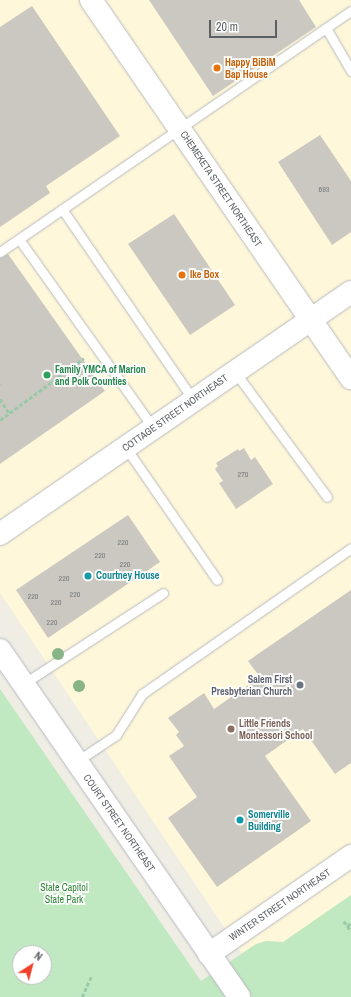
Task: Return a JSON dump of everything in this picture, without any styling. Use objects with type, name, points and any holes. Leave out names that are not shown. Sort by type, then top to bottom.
[{"type":"street","name":"CHEMEKETA STREET NORTHEAST","points":[[91,0],[351,378]]},
{"type":"street","name":"COTTAGE STREET NORTHEAST","points":[[0,534],[351,292]]},
{"type":"street","name":"COURT STREET NORTHEAST","points":[[0,650],[239,997]]},
{"type":"street","name":"WINTER STREET NORTHEAST","points":[[209,954],[351,856]]},
{"type":"lane","points":[[0,252],[351,11]]},
{"type":"lane","points":[[326,28],[351,71]]},
{"type":"lane","points":[[62,209],[194,401]]},
{"type":"lane","points":[[19,239],[154,429]]},
{"type":"lane","points":[[235,372],[327,497]]},
{"type":"lane","points":[[126,448],[218,580]]},
{"type":"lane","points":[[77,761],[116,735],[142,694],[351,548]]},
{"type":"lane","points":[[23,684],[163,593]]},
{"type":"path","points":[[0,420],[98,349]]},
{"type":"path","points":[[0,399],[9,413]]},
{"type":"path","points":[[344,921],[351,931]]},
{"type":"path","points":[[347,926],[351,923]]},
{"type":"path","points":[[82,997],[91,977]]},
{"type":"shaded area","points":[[0,0],[351,0],[351,997],[271,997],[0,593]]},
{"type":"green space","name":"State Capitol State Park","points":[[0,689],[201,981],[256,944],[266,941],[283,942],[351,895],[351,997],[0,997]]},
{"type":"building","points":[[149,0],[299,0],[316,27],[213,96]]},
{"type":"building","points":[[32,6],[120,136],[46,186],[50,193],[0,227],[0,27]]},
{"type":"building","points":[[320,135],[351,181],[351,232],[332,245],[278,162]]},
{"type":"building","name":"Ike Box","points":[[174,214],[235,305],[190,335],[128,244]]},
{"type":"building","name":"Family YMCA of Marion and Polk Counties","points":[[8,254],[105,391],[0,464],[0,258]]},
{"type":"building","points":[[244,448],[251,460],[255,457],[273,484],[236,509],[219,483],[223,481],[215,469],[218,466],[216,463],[238,449],[239,451]]},
{"type":"building","name":"Courtney House","points":[[128,515],[160,562],[48,638],[16,590]]},
{"type":"building","name":"Salem First Presbyterian Church","points":[[351,590],[351,763],[335,774],[303,729],[265,756],[311,821],[217,887],[168,818],[197,797],[169,756],[184,746],[176,735],[179,732],[168,718],[204,693],[214,709],[260,677],[248,661]]},
{"type":"place","name":"Happy BiBiM Bap House","points":[[217,68]]},
{"type":"place","name":"Ike Box","points":[[182,275]]},
{"type":"place","name":"Family YMCA of Marion and Polk Counties","points":[[47,375]]},
{"type":"place","name":"Courtney House","points":[[88,576]]},
{"type":"place","name":"Salem First Presbyterian Church","points":[[300,685]]},
{"type":"place","name":"Little Friends Montessori School","points":[[231,729]]},
{"type":"place","name":"Somerville Building","points":[[240,820]]}]
